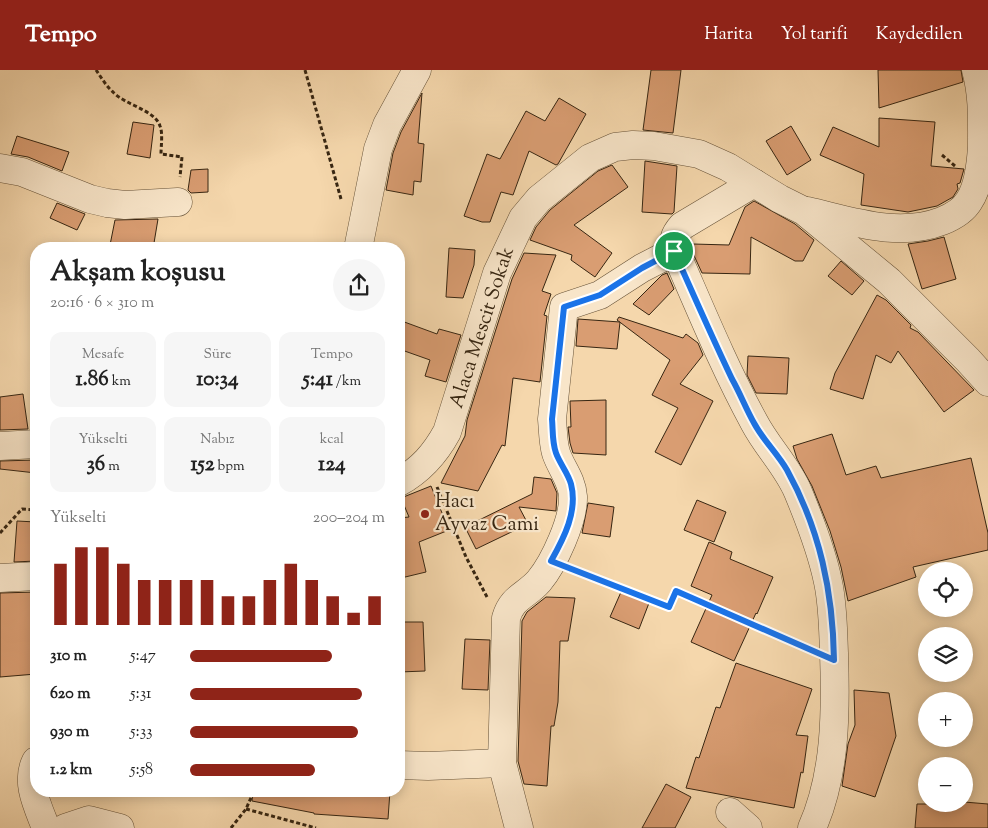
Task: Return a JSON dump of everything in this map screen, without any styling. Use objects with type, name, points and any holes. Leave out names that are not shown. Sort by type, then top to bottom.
[{"type":"street","points":[[359,242],[378,149],[387,125],[416,70]]},
{"type":"street","points":[[804,211],[887,228],[910,229],[930,226],[950,218],[962,209],[970,201],[974,190],[981,154],[982,100],[976,70]]},
{"type":"street","name":"Alaca Mescit Sokak","points":[[405,478],[426,463],[439,448],[447,432],[497,273],[523,218],[539,199],[590,158],[615,147],[633,145],[654,146],[699,154],[728,167],[804,211],[895,286],[988,382]]},
{"type":"street","points":[[0,168],[22,172],[90,199],[107,203],[126,206],[178,202]]},
{"type":"street","points":[[754,183],[682,226],[675,233],[673,241],[674,251],[754,424],[785,467],[798,490],[828,582],[832,611],[834,714],[828,774],[821,806],[812,828]]},
{"type":"street","points":[[518,828],[502,763],[506,618],[509,609],[515,601],[540,580],[563,540],[569,523],[573,496],[571,483],[556,453],[552,419],[564,307],[600,295],[642,268],[674,251]]},
{"type":"street","points":[[0,446],[30,444]]},
{"type":"street","points":[[0,578],[30,576]]},
{"type":"street","points":[[405,765],[502,763]]},
{"type":"street","points":[[35,797],[46,828]]},
{"type":"street","points":[[65,828],[89,820],[120,828]]},
{"type":"path","points":[[96,70],[112,92],[157,120],[161,130],[161,154],[182,158],[178,202]]},
{"type":"path","points":[[305,70],[342,202]]},
{"type":"path","points":[[426,463],[466,557],[488,600]]},
{"type":"path","points":[[0,533],[22,509],[30,510]]},
{"type":"path","points":[[551,561],[669,607],[676,591],[834,660]]},
{"type":"path","points":[[231,828],[246,809],[251,797]]},
{"type":"path","points":[[246,809],[316,828]]},
{"type":"building","points":[[651,70],[681,70],[673,133],[643,130]]},
{"type":"building","points":[[878,70],[961,70],[963,82],[879,108]]},
{"type":"building","points":[[422,93],[418,143],[424,144],[421,182],[414,181],[413,195],[386,190],[393,153],[401,132]]},
{"type":"building","points":[[559,98],[586,114],[558,164],[556,165],[529,151],[513,195],[501,192],[490,222],[482,222],[464,216],[487,154],[500,159],[526,111],[545,121]]},
{"type":"building","points":[[879,118],[935,122],[931,166],[964,169],[960,183],[957,184],[958,189],[953,197],[937,206],[908,212],[861,205],[864,174],[820,155],[833,127],[879,147]]},
{"type":"building","points":[[133,122],[154,125],[150,158],[127,154]]},
{"type":"building","points":[[791,126],[811,160],[787,175],[766,141]]},
{"type":"building","points":[[17,136],[69,152],[62,171],[28,157],[11,154]]},
{"type":"building","points":[[645,161],[677,166],[674,212],[672,214],[642,212]]},
{"type":"building","points":[[612,165],[628,187],[574,225],[612,253],[595,277],[571,260],[572,255],[530,240],[536,227],[550,210],[598,171]]},
{"type":"building","points":[[208,169],[208,192],[191,193],[188,190],[191,170]]},
{"type":"building","points":[[754,201],[795,224],[814,240],[803,261],[795,261],[751,237],[750,274],[702,273],[691,249],[693,250],[693,244],[729,245],[745,207]]},
{"type":"building","points":[[57,203],[85,214],[77,230],[50,218]]},
{"type":"building","points":[[158,219],[154,242],[111,242],[115,220]]},
{"type":"building","points":[[944,237],[956,279],[922,289],[908,244]]},
{"type":"building","points":[[449,248],[475,250],[474,265],[463,298],[446,297]]},
{"type":"building","points":[[524,253],[556,255],[542,291],[551,294],[544,315],[547,316],[540,382],[513,378],[505,446],[502,445],[478,491],[441,483],[465,436],[467,420],[512,279]]},
{"type":"building","points":[[841,261],[864,281],[852,295],[828,276]]},
{"type":"building","points":[[667,273],[674,289],[649,315],[633,304],[662,275]]},
{"type":"building","points":[[877,295],[886,300],[911,325],[910,328],[918,332],[974,390],[944,412],[898,351],[891,363],[876,355],[863,399],[830,389],[835,373]]},
{"type":"building","points":[[619,317],[683,338],[686,334],[698,343],[703,355],[680,384],[713,401],[681,465],[655,452],[678,408],[652,395],[670,360],[617,320]]},
{"type":"building","points":[[578,319],[620,322],[617,349],[576,346]]},
{"type":"building","points":[[405,322],[437,334],[439,329],[461,335],[446,382],[425,376],[430,360],[405,351]]},
{"type":"building","points":[[748,356],[789,358],[787,394],[756,393],[747,375]]},
{"type":"building","points":[[23,394],[28,429],[0,430],[0,397]]},
{"type":"building","points":[[606,400],[606,455],[573,453],[568,427],[571,427],[570,401]]},
{"type":"building","points":[[832,434],[846,475],[876,466],[881,478],[971,458],[988,533],[988,550],[935,562],[918,562],[918,566],[913,567],[916,577],[848,601],[841,567],[830,531],[812,486],[797,459],[793,446]]},
{"type":"building","points":[[30,460],[30,472],[0,469],[0,461]]},
{"type":"building","points":[[534,477],[551,479],[557,493],[556,511],[519,507],[528,524],[476,549],[465,527],[532,494]]},
{"type":"building","name":"Hacı Ayvaz Cami","points":[[431,486],[449,530],[419,542],[426,572],[405,577],[405,517],[409,517],[405,508],[405,496]]},
{"type":"building","points":[[697,500],[726,512],[714,542],[684,530]]},
{"type":"building","points":[[588,503],[614,507],[610,537],[582,533]]},
{"type":"building","points":[[17,521],[30,522],[30,561],[14,562]]},
{"type":"building","points":[[709,542],[732,552],[730,559],[773,577],[734,661],[691,642],[712,595],[691,586]]},
{"type":"building","points":[[30,592],[30,674],[0,677],[0,593]]},
{"type":"building","points":[[621,592],[649,603],[639,629],[610,617]]},
{"type":"building","points":[[546,597],[575,598],[568,641],[560,641],[558,702],[554,726],[551,726],[547,786],[524,784],[518,761],[522,621],[527,612]]},
{"type":"building","points":[[405,622],[423,622],[425,671],[405,672]]},
{"type":"building","points":[[465,639],[490,640],[488,690],[462,689]]},
{"type":"building","points":[[736,663],[812,689],[796,735],[808,736],[803,773],[801,772],[794,808],[686,788],[696,757],[699,758],[716,707],[720,708]]},
{"type":"building","points":[[854,690],[889,693],[896,736],[875,797],[842,786],[848,744],[855,725]]},
{"type":"building","points":[[666,784],[691,797],[675,828],[642,828]]},
{"type":"building","points":[[252,797],[390,797],[388,819],[314,814],[252,801]]},
{"type":"building","points":[[973,803],[988,804],[988,828],[915,828],[917,804],[918,812],[973,812]]},
{"type":"place","name":"Hacı Ayvaz Cami","points":[[425,514]]},
{"type":"route","points":[[674,251],[754,424],[785,467],[798,490],[822,558],[828,582],[832,611],[834,660],[676,591],[669,607],[551,561],[563,540],[569,523],[573,496],[571,483],[556,453],[552,419],[564,307],[600,295],[642,268],[674,251]]}]
